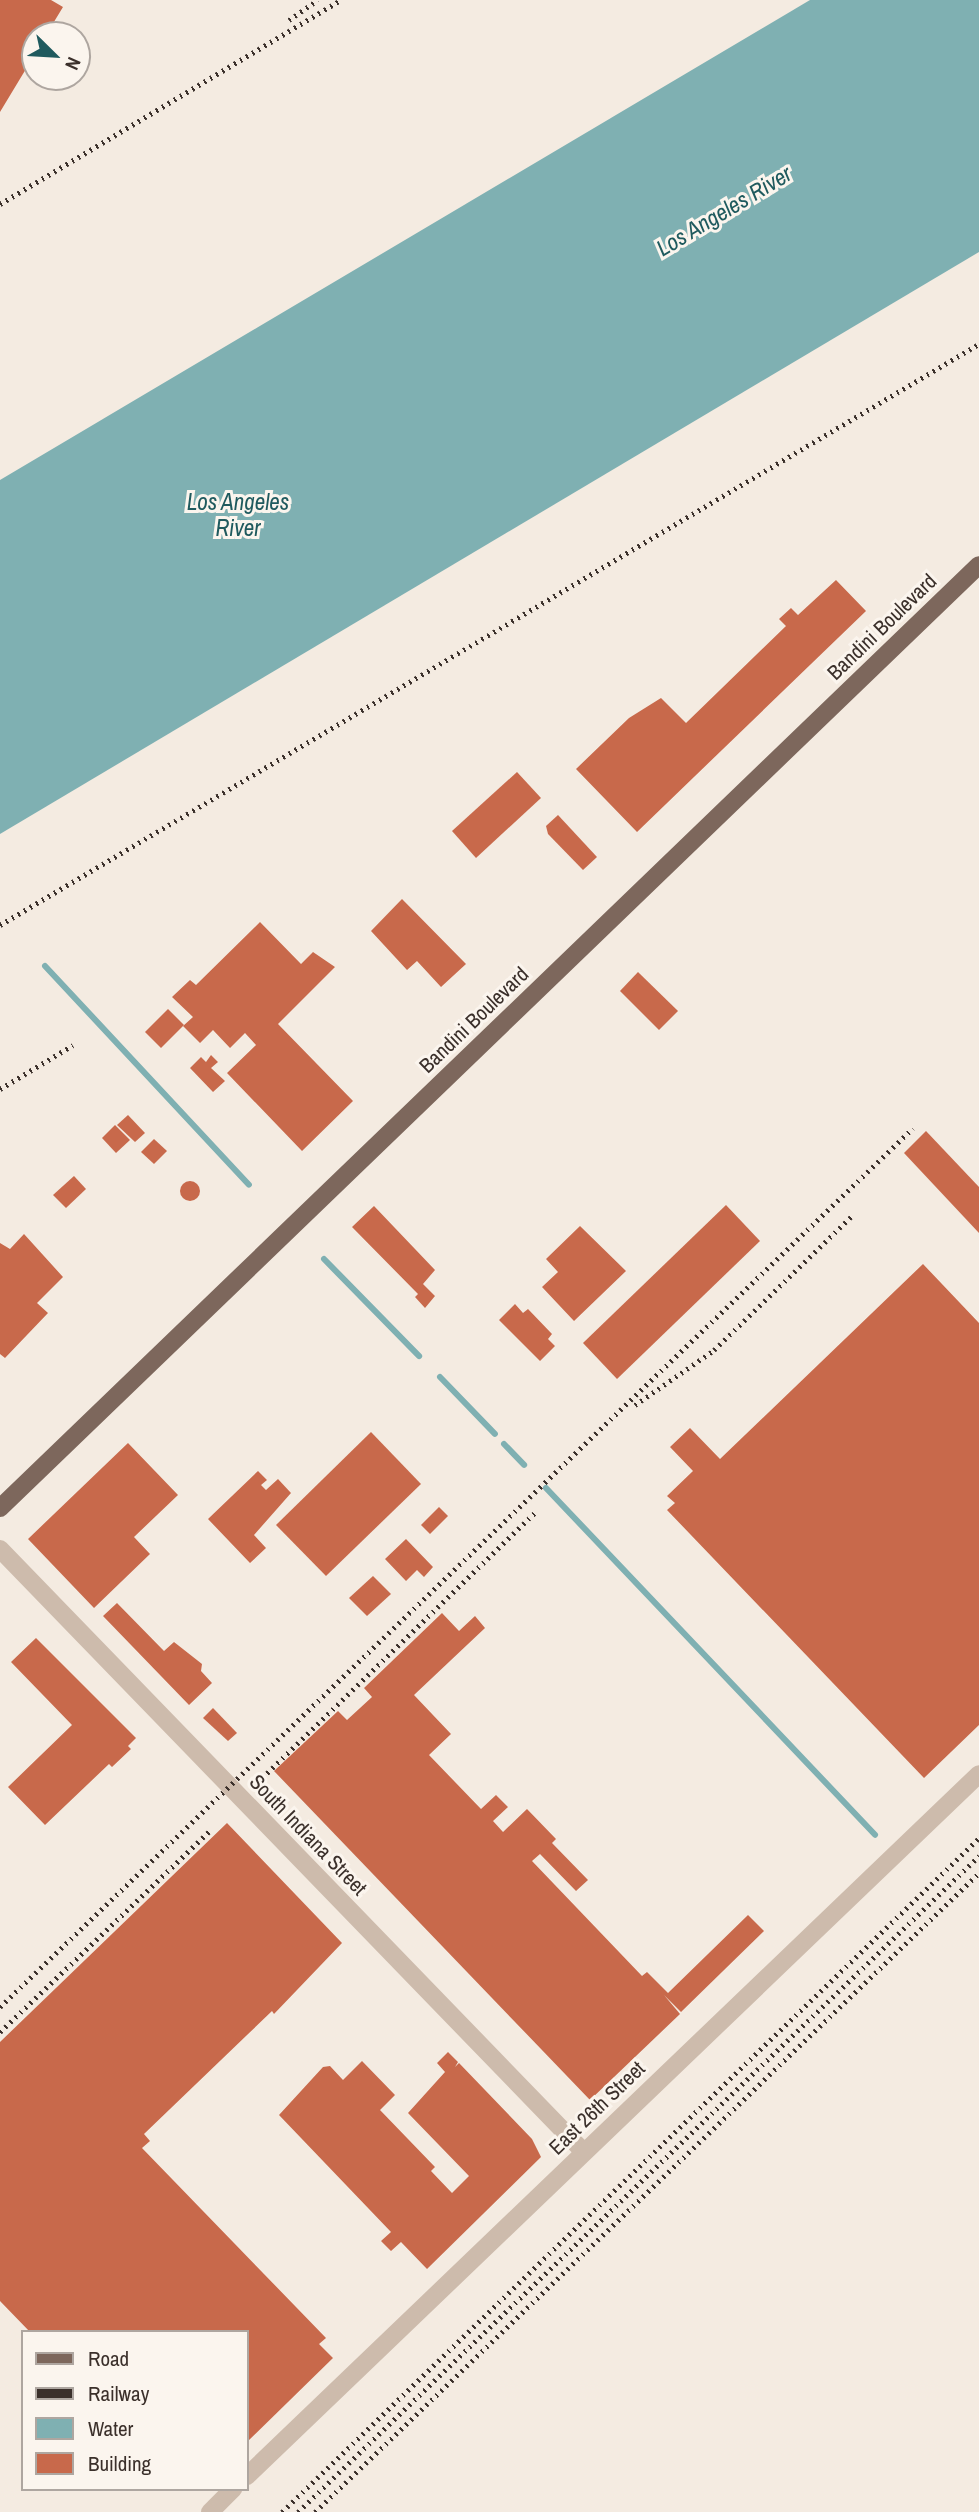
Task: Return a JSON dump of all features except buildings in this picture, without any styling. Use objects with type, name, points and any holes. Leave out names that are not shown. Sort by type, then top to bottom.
[{"type":"main road","name":"Bandini Boulevard","points":[[0,1508],[979,565]]},
{"type":"street","name":"South Indiana Street","points":[[0,1549],[584,2152]]},
{"type":"street","name":"East 26th Street","points":[[248,2475],[979,1774]]},
{"type":"street","points":[[210,2512],[231,2491]]},
{"type":"water","name":"Los Angeles River","points":[[810,0],[979,0],[979,252],[0,834],[0,480]]},
{"type":"waterway","points":[[45,966],[249,1185]]},
{"type":"waterway","points":[[324,1259],[419,1356]]},
{"type":"waterway","points":[[440,1377],[495,1434]]},
{"type":"waterway","points":[[504,1444],[524,1465]]},
{"type":"waterway","points":[[546,1488],[875,1835]]},
{"type":"railway","points":[[289,20],[318,0]]},
{"type":"railway","points":[[0,204],[341,0]]},
{"type":"railway","points":[[0,925],[979,344]]},
{"type":"railway","points":[[0,1089],[73,1045]]},
{"type":"railway","points":[[0,2007],[913,1128]]},
{"type":"railway","points":[[635,1405],[714,1350],[853,1215]]},
{"type":"railway","points":[[262,1778],[536,1512]]},
{"type":"railway","points":[[0,2032],[211,1830]]},
{"type":"railway","points":[[282,2512],[979,1838]]},
{"type":"railway","points":[[298,2512],[979,1856]]},
{"type":"railway","points":[[315,2512],[979,1873]]}]
